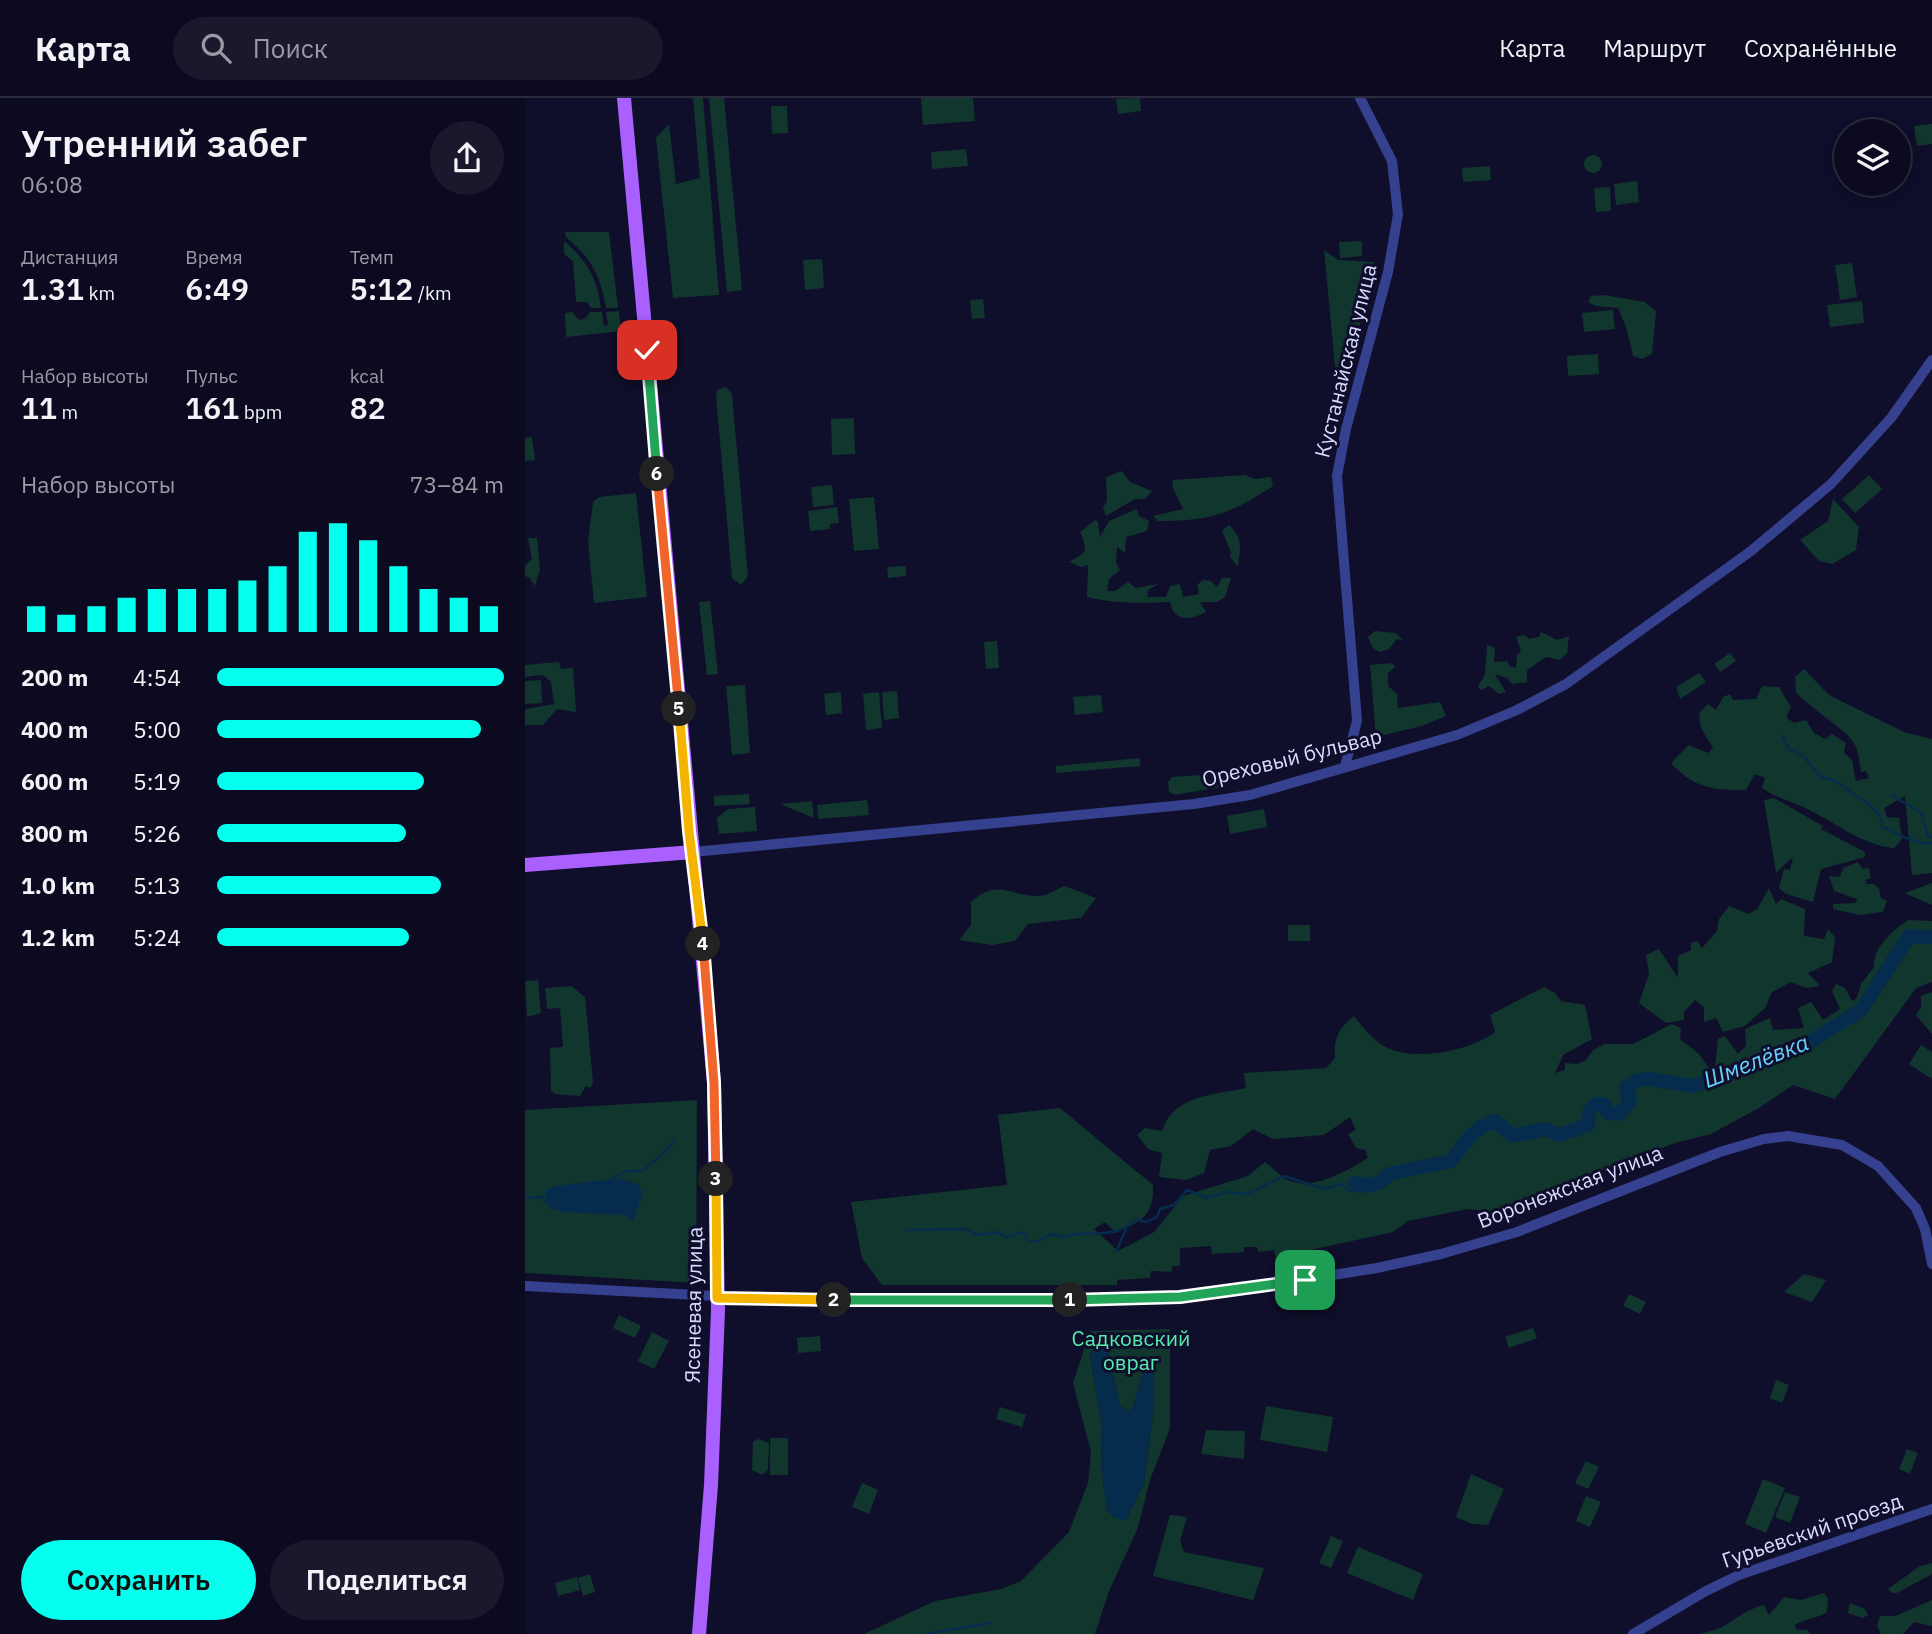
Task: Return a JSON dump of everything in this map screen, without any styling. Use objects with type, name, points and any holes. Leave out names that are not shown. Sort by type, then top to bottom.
[{"type":"main road","name":"Ясеневая улица","points":[[624,98],[714,1083],[717,1298],[711,1485],[699,1634]]},
{"type":"main road","name":"Ореховый бульвар","points":[[525,865],[693,852]]},
{"type":"street","name":"Кустанайская улица","points":[[1345,766],[1357,721],[1337,476],[1343,438],[1388,272],[1398,214],[1392,162],[1360,98]]},
{"type":"street","name":"Ореховый бульвар","points":[[693,852],[1166,808],[1250,794],[1457,735],[1517,710],[1566,684],[1751,551],[1831,485],[1891,418],[1932,360]]},
{"type":"street","name":"Воронежская улица","points":[[525,1286],[717,1298],[1133,1299],[1268,1286],[1377,1268],[1504,1236],[1678,1167],[1764,1139],[1788,1136],[1817,1138],[1842,1145],[1878,1166],[1916,1208],[1925,1229],[1932,1264]]},
{"type":"street","name":"Гурьевский проезд","points":[[1633,1634],[1739,1575],[1932,1509]]},
{"type":"green space","points":[[693,98],[703,98],[719,295],[673,298],[656,138],[669,124],[676,184],[700,178]]},
{"type":"green space","points":[[709,98],[724,98],[742,290],[727,292]]},
{"type":"green space","points":[[921,98],[973,98],[975,121],[923,125]]},
{"type":"green space","points":[[1140,98],[1141,111],[1118,114],[1116,99]]},
{"type":"green space","points":[[771,106],[787,106],[788,133],[772,134]]},
{"type":"green space","points":[[1932,124],[1932,144],[1917,146],[1914,126]]},
{"type":"green space","points":[[966,149],[968,166],[932,169],[931,152]]},
{"type":"green space","points":[[1589,155],[1597,155],[1602,164],[1600,171],[1589,173],[1584,168],[1584,160]]},
{"type":"green space","points":[[1490,166],[1491,180],[1463,182],[1462,168]]},
{"type":"green space","points":[[1637,181],[1639,202],[1616,205],[1614,184]]},
{"type":"green space","points":[[1610,187],[1611,211],[1596,212],[1594,188]]},
{"type":"green space","points":[[565,232],[609,232],[618,308],[606,308],[593,268],[582,252],[566,237]]},
{"type":"green space","points":[[564,241],[590,270],[601,308],[591,308],[587,302],[576,302],[573,261],[564,254]]},
{"type":"green space","points":[[1362,241],[1362,256],[1340,258],[1339,242]]},
{"type":"green space","points":[[1324,250],[1338,260],[1374,262],[1343,399],[1338,398]]},
{"type":"green space","points":[[822,259],[824,288],[805,290],[803,260]]},
{"type":"green space","points":[[1852,263],[1857,297],[1840,300],[1835,265]]},
{"type":"green space","points":[[1604,295],[1645,302],[1656,311],[1652,354],[1642,359],[1633,356],[1618,308],[1596,306],[1588,302],[1591,296]]},
{"type":"green space","points":[[983,299],[985,318],[972,319],[970,300]]},
{"type":"green space","points":[[1862,301],[1864,323],[1830,327],[1827,305]]},
{"type":"green space","points":[[1613,310],[1615,329],[1584,332],[1582,313]]},
{"type":"green space","points":[[619,311],[621,331],[566,337],[565,313],[572,312],[579,320],[586,318],[590,312],[602,312],[604,326],[608,325],[606,312]]},
{"type":"green space","points":[[1598,354],[1599,374],[1568,376],[1567,356]]},
{"type":"green space","points":[[726,387],[732,394],[748,576],[741,585],[732,578],[716,396],[717,390]]},
{"type":"green space","points":[[854,418],[855,454],[832,455],[831,419]]},
{"type":"green space","points":[[532,437],[535,460],[525,461],[525,438]]},
{"type":"green space","points":[[1122,471],[1130,482],[1152,491],[1145,499],[1135,499],[1106,516],[1103,508],[1107,501],[1106,477]]},
{"type":"green space","points":[[1245,475],[1255,479],[1271,477],[1273,486],[1219,514],[1158,521],[1153,516],[1183,509],[1172,486],[1173,480]]},
{"type":"green space","points":[[1869,475],[1882,489],[1855,513],[1842,499]]},
{"type":"green space","points":[[832,485],[834,505],[813,507],[811,487]]},
{"type":"green space","points":[[636,493],[647,597],[594,603],[588,541],[593,502],[599,497]]},
{"type":"green space","points":[[874,497],[879,549],[854,551],[849,499]]},
{"type":"green space","points":[[1833,499],[1859,527],[1856,550],[1832,564],[1819,561],[1800,540],[1828,521]]},
{"type":"green space","points":[[837,507],[839,523],[830,524],[830,529],[810,531],[808,511]]},
{"type":"green space","points":[[1137,509],[1139,516],[1149,521],[1147,531],[1126,537],[1125,553],[1117,547],[1116,563],[1120,570],[1109,579],[1107,591],[1115,591],[1128,582],[1136,588],[1158,584],[1148,590],[1147,597],[1166,597],[1170,586],[1180,584],[1183,597],[1199,594],[1197,585],[1203,580],[1211,581],[1217,587],[1222,578],[1231,578],[1225,597],[1217,602],[1200,602],[1206,612],[1184,618],[1175,614],[1170,602],[1118,602],[1087,597],[1088,565],[1081,567],[1069,562],[1084,552],[1085,545],[1080,532],[1095,520],[1098,522],[1100,537],[1109,521]]},
{"type":"green space","points":[[1229,525],[1239,539],[1238,567],[1230,557],[1231,552],[1222,531]]},
{"type":"green space","points":[[528,538],[537,538],[540,569],[535,586],[530,578],[525,576],[525,566],[532,559]]},
{"type":"green space","points":[[906,566],[906,576],[888,578],[887,567]]},
{"type":"green space","points":[[710,601],[718,674],[707,675],[699,602]]},
{"type":"green space","points":[[1375,631],[1396,633],[1403,640],[1397,639],[1389,649],[1380,652],[1373,648],[1368,637]]},
{"type":"green space","points":[[1541,632],[1557,640],[1569,636],[1567,653],[1560,660],[1546,657],[1527,670],[1527,682],[1512,684],[1507,678],[1495,674],[1506,692],[1499,694],[1489,686],[1481,690],[1478,687],[1485,674],[1487,645],[1495,648],[1494,662],[1507,661],[1509,666],[1516,668],[1517,655],[1521,651],[1516,637],[1539,637]]},
{"type":"green space","points":[[997,641],[999,668],[986,669],[984,642]]},
{"type":"green space","points":[[1730,653],[1736,661],[1720,672],[1714,664]]},
{"type":"green space","points":[[559,662],[561,669],[573,668],[576,712],[557,709],[543,725],[525,725],[525,709],[554,704],[551,682],[543,675],[525,677],[525,665]]},
{"type":"green space","points":[[1393,663],[1395,667],[1388,673],[1388,686],[1397,694],[1398,708],[1440,702],[1446,716],[1422,726],[1376,737],[1370,665]]},
{"type":"green space","points":[[1804,669],[1829,695],[1904,732],[1932,739],[1932,873],[1912,875],[1905,796],[1884,808],[1887,817],[1899,818],[1902,839],[1894,848],[1858,837],[1803,807],[1772,794],[1762,788],[1765,778],[1755,774],[1746,790],[1724,790],[1696,783],[1671,763],[1689,745],[1708,753],[1713,748],[1701,728],[1699,713],[1708,704],[1716,710],[1723,697],[1730,694],[1733,700],[1756,699],[1762,686],[1779,687],[1791,707],[1786,717],[1794,723],[1806,720],[1814,733],[1825,739],[1832,734],[1846,743],[1844,753],[1852,760],[1856,781],[1869,778],[1866,771],[1861,772],[1857,751],[1851,739],[1796,692],[1795,677]]},
{"type":"green space","points":[[1699,673],[1706,682],[1680,699],[1676,687]]},
{"type":"green space","points":[[541,680],[542,703],[525,704],[525,681]]},
{"type":"green space","points":[[745,685],[750,753],[732,755],[726,686]]},
{"type":"green space","points":[[897,691],[899,718],[884,720],[882,692]]},
{"type":"green space","points":[[841,692],[842,713],[826,715],[824,694]]},
{"type":"green space","points":[[879,692],[882,728],[866,730],[863,694]]},
{"type":"green space","points":[[1101,695],[1103,712],[1075,715],[1073,697]]},
{"type":"green space","points":[[1140,758],[1140,766],[1056,773],[1056,766]]},
{"type":"green space","points":[[1198,775],[1226,786],[1175,795],[1169,792],[1168,782],[1172,777]]},
{"type":"green space","points":[[749,794],[750,804],[714,806],[714,796]]},
{"type":"green space","points":[[1774,798],[1823,826],[1821,829],[1865,852],[1865,857],[1821,869],[1813,902],[1786,894],[1779,888],[1784,869],[1790,870],[1793,857],[1776,873],[1764,800]]},
{"type":"green space","points":[[867,800],[869,815],[818,819],[817,805]]},
{"type":"green space","points":[[812,801],[814,818],[780,804]]},
{"type":"green space","points":[[755,807],[757,831],[719,834],[717,818],[728,809]]},
{"type":"green space","points":[[1264,809],[1267,827],[1230,834],[1227,816]]},
{"type":"green space","points":[[1858,862],[1863,869],[1869,868],[1871,878],[1865,880],[1867,884],[1874,884],[1879,889],[1881,898],[1887,901],[1883,912],[1860,915],[1833,909],[1833,904],[1856,903],[1857,899],[1834,891],[1829,876],[1840,877],[1843,868]]},
{"type":"green space","points":[[1932,883],[1932,905],[1905,893]]},
{"type":"green space","points":[[1065,886],[1096,898],[1081,918],[1028,924],[1015,941],[992,945],[959,940],[971,925],[971,902],[980,895],[1004,890],[1042,896]]},
{"type":"green space","points":[[1769,888],[1776,904],[1781,899],[1805,909],[1804,936],[1824,939],[1828,929],[1835,937],[1832,962],[1808,973],[1820,986],[1806,988],[1791,982],[1772,992],[1765,1008],[1745,1026],[1723,1032],[1716,1018],[1704,1022],[1704,1007],[1695,1000],[1684,1012],[1684,1020],[1666,1023],[1639,1003],[1649,974],[1646,955],[1659,949],[1678,978],[1678,956],[1691,950],[1691,943],[1697,941],[1702,948],[1717,931],[1719,919],[1729,906],[1749,914],[1757,909]]},
{"type":"green space","points":[[1909,920],[1932,921],[1932,982],[1916,988],[1835,1099],[1793,1085],[1759,1108],[1711,1134],[1675,1143],[1492,1212],[1468,1209],[1408,1221],[1393,1232],[1275,1256],[1274,1250],[1258,1252],[1257,1247],[1244,1247],[1244,1252],[1212,1254],[1211,1246],[1180,1248],[1180,1266],[1172,1266],[1172,1272],[1151,1271],[1150,1278],[1117,1280],[1117,1285],[882,1285],[862,1258],[851,1202],[1007,1185],[998,1115],[1060,1108],[1153,1185],[1151,1204],[1139,1221],[1116,1233],[1105,1222],[1094,1229],[1118,1251],[1154,1232],[1183,1196],[1248,1176],[1265,1162],[1286,1179],[1307,1183],[1329,1178],[1368,1158],[1365,1150],[1356,1148],[1348,1134],[1356,1130],[1350,1117],[1324,1135],[1273,1139],[1253,1129],[1231,1146],[1210,1150],[1204,1173],[1186,1180],[1159,1177],[1162,1153],[1148,1149],[1137,1135],[1145,1128],[1162,1131],[1167,1119],[1185,1103],[1208,1095],[1246,1088],[1244,1073],[1326,1068],[1335,1058],[1338,1034],[1354,1016],[1366,1031],[1390,1049],[1415,1054],[1445,1052],[1473,1044],[1495,1032],[1490,1015],[1544,987],[1555,993],[1561,1001],[1585,1005],[1592,1039],[1563,1055],[1555,1073],[1565,1070],[1565,1063],[1577,1064],[1586,1060],[1593,1050],[1605,1044],[1633,1044],[1672,1024],[1681,1028],[1680,1039],[1699,1054],[1709,1068],[1715,1066],[1718,1039],[1725,1036],[1738,1054],[1746,1046],[1745,1029],[1770,1018],[1773,1030],[1804,1028],[1798,1008],[1811,1002],[1823,1020],[1840,1009],[1832,991],[1836,984],[1845,988],[1852,1001],[1857,998],[1861,984],[1874,967],[1880,946]]},
{"type":"green space","points":[[1288,925],[1310,925],[1310,941],[1288,941]]},
{"type":"green space","points":[[538,980],[541,1013],[527,1017],[525,981]]},
{"type":"green space","points":[[571,986],[585,997],[593,1081],[591,1088],[586,1086],[580,1096],[554,1094],[551,1090],[550,1048],[563,1047],[560,1008],[547,1009],[545,988]]},
{"type":"green space","points":[[1932,992],[1932,1034],[1916,1015],[1921,1007],[1921,996]]},
{"type":"green space","points":[[1921,1045],[1932,1052],[1932,1079],[1909,1064]]},
{"type":"green space","points":[[697,1100],[696,1283],[525,1273],[525,1110]]},
{"type":"green space","points":[[1804,1274],[1826,1280],[1812,1302],[1784,1292]]},
{"type":"green space","points":[[1629,1294],[1646,1302],[1640,1314],[1623,1306]]},
{"type":"green space","points":[[619,1315],[641,1326],[635,1338],[613,1328]]},
{"type":"green space","points":[[1533,1328],[1537,1338],[1509,1348],[1505,1337]]},
{"type":"green space","name":"Садковский овраг","points":[[1170,1329],[1170,1428],[1150,1480],[1138,1528],[1109,1591],[1095,1634],[864,1634],[935,1601],[1001,1589],[1021,1581],[1069,1532],[1088,1483],[1091,1452],[1073,1383],[1090,1331]],"holes":[[[1107,1347],[1120,1406],[1131,1412],[1145,1368],[1154,1372],[1154,1405],[1144,1483],[1126,1520],[1107,1510],[1101,1465],[1102,1425],[1090,1353]]]},
{"type":"green space","points":[[652,1332],[669,1341],[654,1369],[638,1361]]},
{"type":"green space","points":[[820,1336],[821,1351],[798,1353],[797,1338]]},
{"type":"green space","points":[[1776,1380],[1789,1385],[1782,1403],[1770,1398]]},
{"type":"green space","points":[[1266,1406],[1333,1417],[1327,1452],[1260,1440]]},
{"type":"green space","points":[[1000,1407],[1026,1415],[1022,1427],[996,1419]]},
{"type":"green space","points":[[1206,1430],[1245,1431],[1244,1459],[1201,1454]]},
{"type":"green space","points":[[770,1438],[788,1438],[788,1475],[770,1475]]},
{"type":"green space","points":[[758,1439],[769,1443],[768,1470],[762,1475],[752,1470],[753,1442]]},
{"type":"green space","points":[[1907,1449],[1918,1453],[1910,1474],[1899,1469]]},
{"type":"green space","points":[[1586,1461],[1599,1467],[1588,1489],[1575,1483]]},
{"type":"green space","points":[[1471,1474],[1504,1489],[1488,1525],[1472,1524],[1456,1517]]},
{"type":"green space","points":[[1763,1479],[1785,1488],[1766,1533],[1745,1524]]},
{"type":"green space","points":[[862,1483],[878,1490],[869,1514],[852,1507]]},
{"type":"green space","points":[[1785,1492],[1800,1497],[1790,1523],[1775,1517]]},
{"type":"green space","points":[[1586,1496],[1601,1502],[1590,1527],[1576,1521]]},
{"type":"green space","points":[[1170,1515],[1187,1517],[1180,1541],[1184,1552],[1264,1568],[1253,1600],[1153,1576]]},
{"type":"green space","points":[[1331,1536],[1343,1541],[1331,1568],[1319,1563]]},
{"type":"green space","points":[[1358,1547],[1423,1574],[1413,1600],[1347,1573]]},
{"type":"green space","points":[[1932,1563],[1932,1574],[1897,1593],[1888,1589],[1920,1566]]},
{"type":"green space","points":[[590,1574],[595,1592],[583,1596],[578,1578]]},
{"type":"green space","points":[[577,1577],[580,1590],[558,1596],[555,1583]]},
{"type":"green space","points":[[1824,1593],[1828,1599],[1827,1612],[1795,1625],[1796,1629],[1808,1630],[1810,1634],[1699,1634],[1719,1628],[1764,1605],[1769,1615],[1784,1597],[1801,1600]]},
{"type":"green space","points":[[1932,1600],[1932,1626],[1914,1622],[1903,1634],[1881,1634],[1877,1626],[1880,1616],[1896,1616]]},
{"type":"green space","points":[[1850,1603],[1865,1609],[1868,1615],[1863,1618],[1848,1613]]},
{"type":"water","points":[[622,1179],[638,1184],[643,1193],[633,1221],[623,1215],[561,1212],[550,1208],[545,1199],[546,1190],[550,1188]]},
{"type":"water","points":[[1099,1341],[1107,1347],[1120,1406],[1131,1412],[1145,1368],[1154,1372],[1154,1404],[1144,1483],[1126,1520],[1115,1518],[1107,1511],[1101,1465],[1102,1425],[1090,1352]]},
{"type":"waterway","points":[[1782,735],[1789,749],[1803,756],[1821,777],[1835,781],[1870,805],[1879,814],[1883,827],[1914,841],[1932,843]]},
{"type":"waterway","points":[[1892,796],[1921,812],[1928,836],[1932,837]]},
{"type":"waterway","name":"Шмелёвка","points":[[1355,1183],[1374,1184],[1389,1174],[1451,1161],[1475,1132],[1495,1121],[1513,1136],[1545,1129],[1560,1135],[1588,1125],[1589,1112],[1596,1104],[1605,1105],[1608,1113],[1619,1114],[1630,1102],[1626,1087],[1639,1080],[1693,1086],[1808,1043],[1861,1010],[1909,936],[1932,937]]},
{"type":"waterway","points":[[609,1180],[627,1171],[643,1171],[675,1139]]},
{"type":"waterway","points":[[907,1230],[966,1229],[978,1235],[997,1232],[1006,1237],[1023,1232],[1028,1241],[1039,1241],[1052,1234],[1062,1237],[1119,1230],[1135,1219],[1146,1222],[1157,1217],[1160,1209],[1174,1205],[1187,1190],[1207,1198],[1228,1192],[1247,1194],[1284,1176],[1324,1189],[1342,1184],[1348,1190],[1366,1192],[1369,1186]]},
{"type":"waterway","points":[[525,1198],[542,1197],[545,1202]]},
{"type":"waterway","name":"Садковский овраг","points":[[1116,1252],[1126,1229]]},
{"type":"waterway","points":[[926,1634],[990,1623]]},
{"type":"route","points":[[647,350],[689,831],[706,971],[714,1083],[717,1298],[1133,1299],[1180,1297],[1305,1280]]}]
